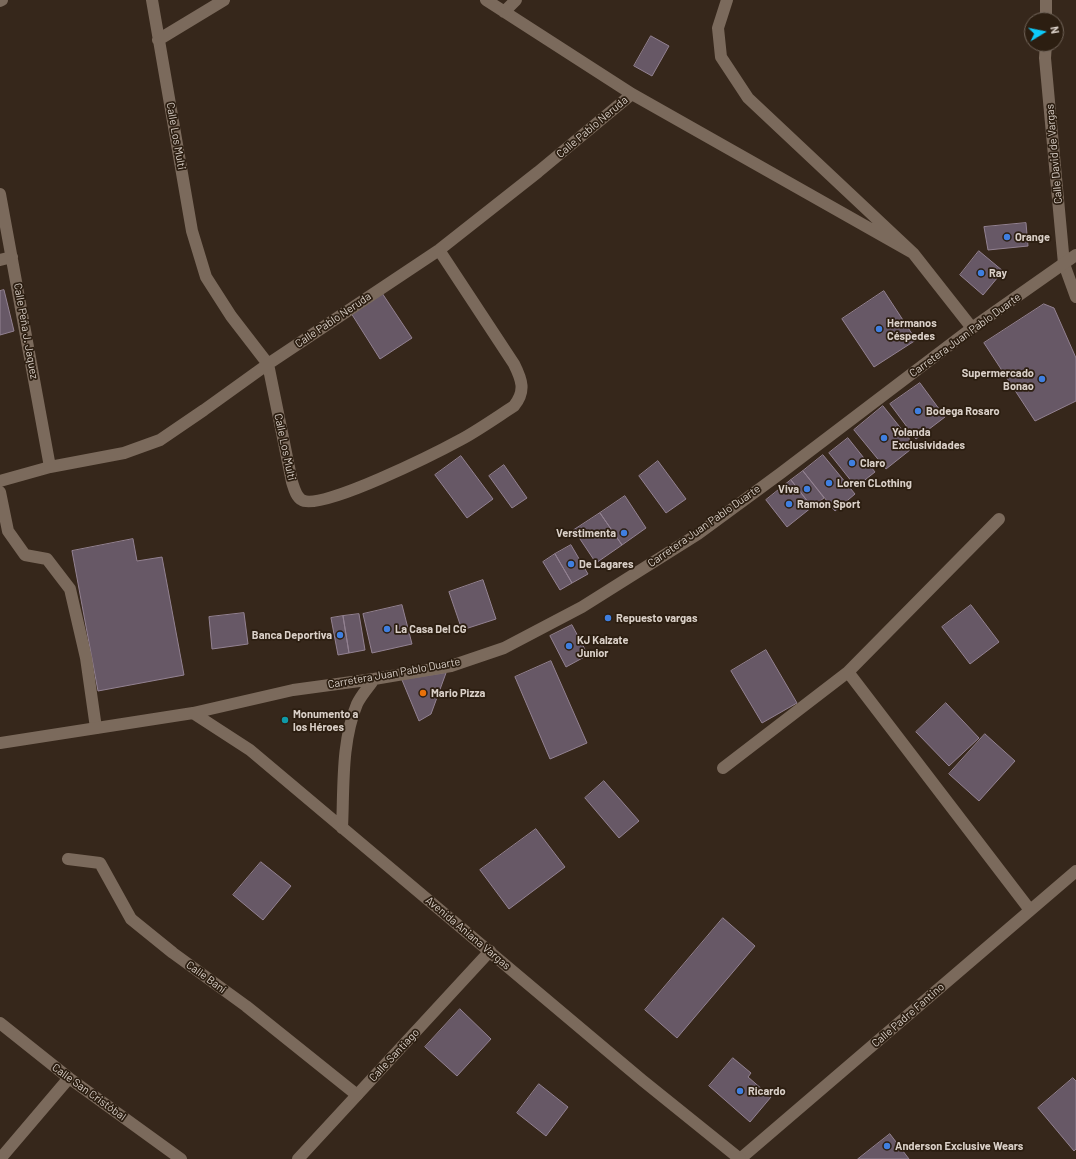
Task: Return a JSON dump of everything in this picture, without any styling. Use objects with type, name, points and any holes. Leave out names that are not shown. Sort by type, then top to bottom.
[{"type":"street","name":"Calle Los Multi","points":[[152,0],[192,230],[206,277],[231,316],[268,364],[292,482],[296,493],[301,500],[308,502],[321,501],[345,494],[385,476],[463,438],[514,406],[520,398],[522,386],[514,364],[439,250]]},
{"type":"street","points":[[158,40],[224,0]]},
{"type":"street","points":[[486,0],[632,94],[912,253]]},
{"type":"street","points":[[504,12],[516,0]]},
{"type":"street","points":[[727,0],[718,28],[721,57],[748,98],[912,253],[972,328]]},
{"type":"street","points":[[1046,0],[1046,12]]},
{"type":"street","name":"Calle David de Vargas","points":[[1046,52],[1064,264],[1076,297]]},
{"type":"street","name":"Calle Pablo Neruda","points":[[0,481],[50,467],[124,453],[160,440],[268,364],[439,250],[538,172],[632,94]]},
{"type":"street","name":"Calle Peña J. Jaquez","points":[[0,194],[50,467]]},
{"type":"street","name":"Carretera Juan Pablo Duarte","points":[[0,743],[56,733],[193,713],[293,690],[374,679],[451,666],[504,648],[582,608],[698,534],[972,328],[1076,255]]},
{"type":"street","points":[[0,260],[12,257]]},
{"type":"street","points":[[0,492],[8,531],[25,555],[47,559],[70,589],[86,658],[96,728]]},
{"type":"street","points":[[722,768],[848,672],[999,519]]},
{"type":"street","points":[[848,672],[1030,910]]},
{"type":"street","points":[[342,828],[344,775],[348,732],[358,703],[374,679]]},
{"type":"street","name":"Avenida Aniana Vargas","points":[[193,713],[250,750],[642,1080],[740,1159]]},
{"type":"street","name":"Calle Baní","points":[[68,859],[100,863],[131,919],[173,953],[246,1006],[357,1095]]},
{"type":"street","name":"Calle Padre Fantino","points":[[740,1159],[1076,872]]},
{"type":"street","name":"Calle Santiago","points":[[298,1159],[490,951]]},
{"type":"street","name":"Calle San Cristóbal","points":[[0,1023],[69,1078],[181,1159]]},
{"type":"street","points":[[0,1159],[69,1078]]},
{"type":"building","points":[[651,36],[669,46],[652,76],[634,66]]},
{"type":"building","name":"Orange","points":[[1026,223],[1028,246],[988,250],[984,227]]},
{"type":"building","name":"Ray","points":[[979,251],[1003,271],[983,295],[960,275]]},
{"type":"building","points":[[4,290],[14,331],[0,335],[0,291]]},
{"type":"building","name":"Hermanos Céspedes","points":[[884,291],[916,340],[874,367],[842,319]]},
{"type":"building","points":[[382,293],[412,338],[380,359],[351,313]]},
{"type":"building","name":"Supermercado Bonao","points":[[1044,304],[1054,308],[1076,358],[1076,401],[1035,421],[984,343]]},
{"type":"building","name":"Bodega Rosaro","points":[[920,383],[945,417],[916,439],[890,404]]},
{"type":"building","name":"Yolanda Exclusividades","points":[[883,406],[915,446],[886,469],[854,430]]},
{"type":"building","name":"Claro","points":[[848,438],[875,472],[856,487],[829,453]]},
{"type":"building","name":"Loren CLothing","points":[[823,455],[855,494],[835,511],[803,471]]},
{"type":"building","points":[[461,456],[493,499],[467,518],[435,475]]},
{"type":"building","points":[[658,461],[686,499],[666,513],[639,476]]},
{"type":"building","points":[[504,465],[527,498],[512,508],[489,476]]},
{"type":"building","name":"Viva","points":[[803,471],[824,498],[812,507],[791,480]]},
{"type":"building","name":"Ramon Sport","points":[[791,480],[812,507],[787,527],[766,500]]},
{"type":"building","points":[[625,496],[646,528],[622,545],[600,513]]},
{"type":"building","points":[[600,513],[622,545],[596,563],[574,530]]},
{"type":"building","points":[[133,539],[137,561],[162,557],[184,675],[98,691],[72,551]]},
{"type":"building","name":"De Lagares","points":[[571,545],[588,574],[572,583],[555,554]]},
{"type":"building","points":[[555,554],[572,583],[560,590],[543,562]]},
{"type":"building","points":[[483,580],[496,619],[462,630],[449,592]]},
{"type":"building","name":"La Casa Del CG","points":[[402,605],[412,644],[372,653],[363,614]]},
{"type":"building","points":[[971,605],[999,642],[970,664],[942,627]]},
{"type":"building","points":[[244,613],[248,644],[212,649],[209,617]]},
{"type":"building","points":[[359,614],[365,650],[349,653],[343,616]]},
{"type":"building","name":"Banca Deportiva","points":[[343,616],[349,653],[338,655],[331,618]]},
{"type":"building","name":"KJ Kalzate Junior","points":[[572,625],[588,655],[566,667],[550,636]]},
{"type":"building","points":[[766,650],[797,703],[762,723],[731,671]]},
{"type":"building","points":[[551,661],[587,743],[550,759],[515,677]]},
{"type":"building","name":"Mario Pizza","points":[[446,673],[431,714],[419,721],[402,680]]},
{"type":"building","points":[[946,703],[979,738],[949,766],[916,732]]},
{"type":"building","points":[[985,734],[1015,761],[979,801],[949,774]]},
{"type":"building","points":[[604,781],[639,821],[619,838],[585,798]]},
{"type":"building","points":[[536,829],[565,867],[509,909],[480,870]]},
{"type":"building","points":[[261,862],[291,886],[263,920],[233,895]]},
{"type":"building","points":[[723,918],[755,946],[677,1038],[645,1010]]},
{"type":"building","points":[[460,1009],[491,1039],[457,1076],[425,1047]]},
{"type":"building","name":"Ricardo","points":[[733,1058],[751,1073],[748,1077],[771,1097],[750,1122],[709,1086]]},
{"type":"building","points":[[1073,1078],[1076,1081],[1076,1149],[1074,1151],[1038,1108]]},
{"type":"building","points":[[539,1084],[568,1107],[546,1136],[517,1113]]},
{"type":"building","name":"Anderson Exclusive Wears","points":[[890,1134],[909,1159],[858,1159]]},
{"type":"place","name":"Orange","points":[[1007,237]]},
{"type":"place","name":"Ray","points":[[981,273]]},
{"type":"place","name":"Hermanos Céspedes","points":[[879,329]]},
{"type":"place","name":"Supermercado Bonao","points":[[1042,379]]},
{"type":"place","name":"Bodega Rosaro","points":[[918,411]]},
{"type":"place","name":"Yolanda Exclusividades","points":[[884,438]]},
{"type":"place","name":"Claro","points":[[852,463]]},
{"type":"place","name":"Loren CLothing","points":[[829,483]]},
{"type":"place","name":"Viva","points":[[807,489]]},
{"type":"place","name":"Ramon Sport","points":[[789,504]]},
{"type":"place","name":"Verstimenta","points":[[624,533]]},
{"type":"place","name":"De Lagares","points":[[571,564]]},
{"type":"place","name":"Repuesto vargas","points":[[608,618]]},
{"type":"place","name":"La Casa Del CG","points":[[387,629]]},
{"type":"place","name":"Banca Deportiva","points":[[340,635]]},
{"type":"place","name":"KJ Kalzate Junior","points":[[569,646]]},
{"type":"place","name":"Mario Pizza","points":[[423,693]]},
{"type":"place","name":"Monumento a los Héroes","points":[[285,720]]},
{"type":"place","name":"Ricardo","points":[[740,1091]]},
{"type":"place","name":"Anderson Exclusive Wears","points":[[887,1146]]}]
